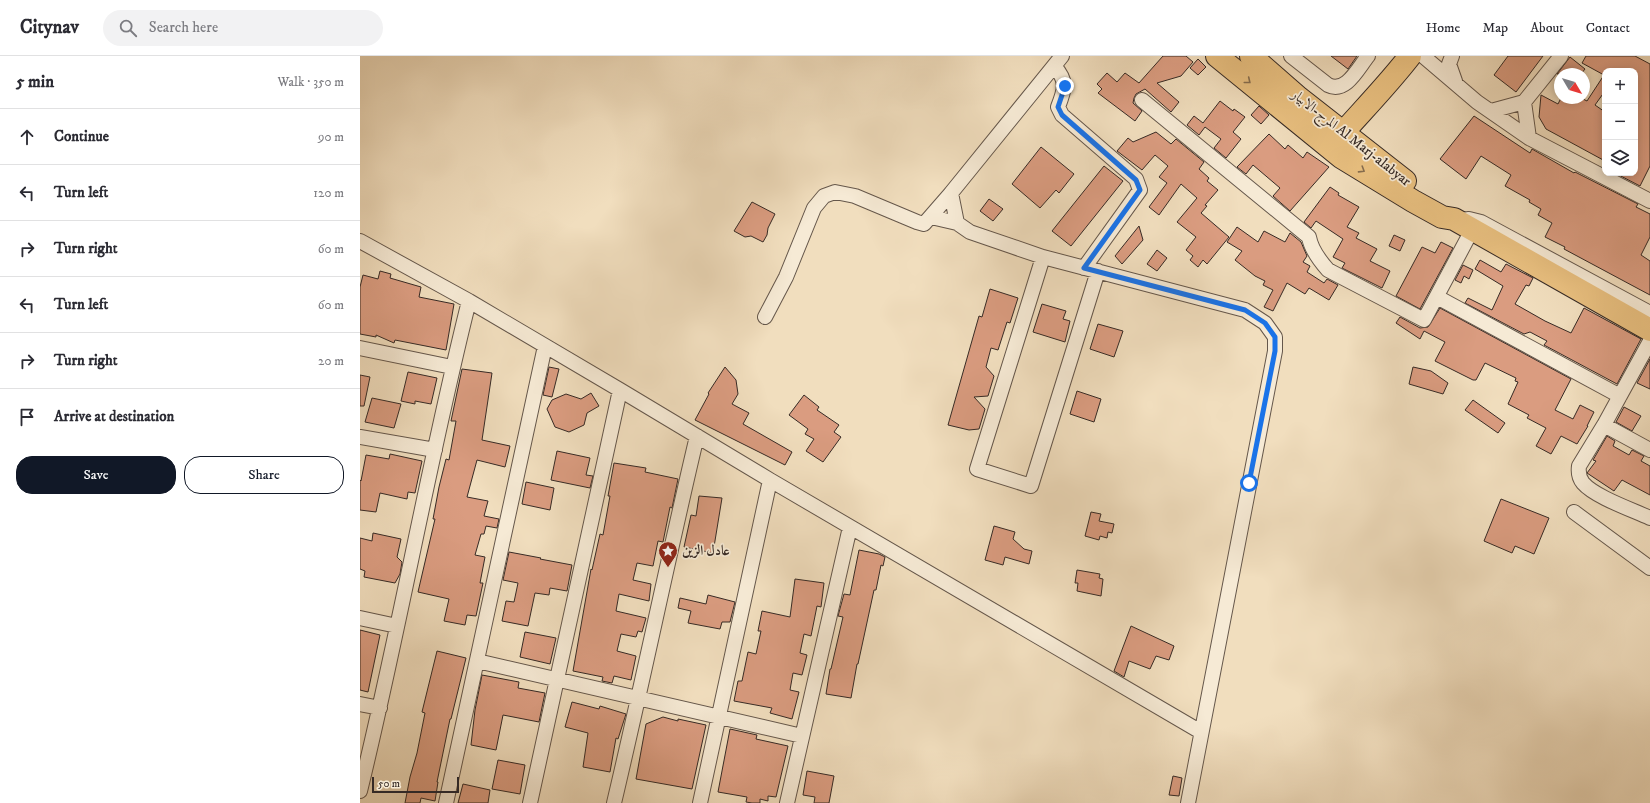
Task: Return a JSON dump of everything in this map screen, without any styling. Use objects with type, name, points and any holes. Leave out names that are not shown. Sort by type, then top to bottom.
[{"type":"main road","name":"المرج-الابيار Al Marj-alabyar","points":[[1217,56],[1341,145],[1413,202],[1442,217],[1461,223],[1650,330]]},
{"type":"main road","name":"المرج-الابيار Al Marj-alabyar","points":[[1251,56],[1321,116],[1341,145],[1373,158],[1447,210],[1461,223]]},
{"type":"main road","points":[[1341,145],[1410,56]]},
{"type":"main road","points":[[1321,116],[1334,119],[1365,116]]},
{"type":"main road","points":[[1365,116],[1367,141],[1373,158]]},
{"type":"street","points":[[1291,56],[1334,88],[1339,88],[1348,81],[1368,56]]},
{"type":"street","points":[[1424,56],[1477,102],[1529,138],[1650,201]]},
{"type":"street","points":[[1452,56],[1449,64],[1456,84]]},
{"type":"street","points":[[1491,112],[1524,102],[1561,56]]},
{"type":"street","points":[[764,317],[786,277],[814,208],[824,196],[835,192],[855,196],[924,224],[932,217],[1058,61]]},
{"type":"street","points":[[1058,61],[1065,86],[1058,107],[1062,115],[1136,180],[1140,190],[1084,268]]},
{"type":"street","points":[[1142,100],[1309,237],[1319,259],[1328,270],[1424,320],[1437,297],[1461,223],[1469,219],[1481,222],[1650,313]]},
{"type":"street","points":[[1524,102],[1529,138]]},
{"type":"street","points":[[951,193],[956,223]]},
{"type":"street","points":[[932,217],[956,223],[970,232],[1043,257],[1245,310],[1265,323],[1275,337],[1275,351],[1261,426],[1188,803]]},
{"type":"street","points":[[360,241],[469,301],[770,480],[1201,732]]},
{"type":"street","points":[[1043,257],[977,469],[1031,486],[1098,271]]},
{"type":"street","points":[[1437,297],[1620,396]]},
{"type":"street","points":[[360,791],[380,708],[452,367],[469,301]]},
{"type":"street","points":[[1650,341],[1604,425],[1579,466],[1578,473],[1583,483],[1592,491],[1650,518]]},
{"type":"street","points":[[446,803],[545,346]]},
{"type":"street","points":[[360,348],[452,367]]},
{"type":"street","points":[[530,803],[620,390]]},
{"type":"street","points":[[1604,425],[1650,450]]},
{"type":"street","points":[[614,803],[639,698],[664,575],[697,436]]},
{"type":"street","points":[[360,437],[435,450]]},
{"type":"street","points":[[700,803],[770,480]]},
{"type":"street","points":[[1574,512],[1650,568]]},
{"type":"street","points":[[787,803],[850,527]]},
{"type":"street","points":[[360,618],[397,626]]},
{"type":"street","points":[[477,661],[802,736]]},
{"type":"street","points":[[360,704],[380,708]]},
{"type":"building","points":[[1163,56],[1186,56],[1193,62],[1181,76],[1157,83],[1179,102],[1171,112],[1145,89],[1136,94],[1134,98],[1133,103],[1142,111],[1135,121],[1098,93],[1102,89],[1097,84],[1107,73],[1117,82],[1125,73],[1139,83]]},
{"type":"building","points":[[1331,56],[1357,56],[1348,69]]},
{"type":"building","points":[[1508,56],[1543,56],[1516,92],[1494,75]]},
{"type":"building","points":[[1586,56],[1635,56],[1650,64],[1650,166],[1640,186],[1621,176],[1638,176],[1638,68],[1602,68],[1602,74],[1582,63]]},
{"type":"building","points":[[1570,57],[1584,68],[1562,68]]},
{"type":"building","points":[[1198,59],[1206,67],[1198,75],[1190,68]]},
{"type":"building","points":[[1602,78],[1602,95],[1595,105],[1602,110],[1602,159],[1546,129],[1539,117],[1541,95],[1554,102],[1554,104],[1590,104],[1590,96]]},
{"type":"building","points":[[1220,101],[1233,111],[1234,109],[1245,117],[1233,132],[1241,139],[1226,158],[1214,148],[1221,139],[1205,127],[1199,135],[1187,125],[1194,116],[1203,123]]},
{"type":"building","points":[[1259,106],[1269,115],[1261,124],[1251,115]]},
{"type":"building","points":[[1474,116],[1530,153],[1532,149],[1574,173],[1575,172],[1638,204],[1636,207],[1650,214],[1650,237],[1641,255],[1650,261],[1650,295],[1564,249],[1565,247],[1545,237],[1552,223],[1538,215],[1541,209],[1529,202],[1530,200],[1505,186],[1511,175],[1481,156],[1466,179],[1440,159]]},
{"type":"building","points":[[1156,132],[1171,144],[1176,139],[1204,162],[1199,169],[1209,178],[1207,181],[1218,190],[1205,205],[1207,206],[1201,213],[1229,237],[1207,264],[1203,260],[1198,267],[1190,260],[1193,256],[1186,250],[1196,237],[1177,222],[1197,198],[1181,184],[1159,215],[1149,207],[1167,183],[1159,177],[1168,166],[1155,155],[1142,170],[1117,151],[1128,138],[1133,142]]},
{"type":"building","points":[[1269,134],[1285,149],[1288,145],[1303,158],[1307,152],[1329,167],[1290,211],[1273,196],[1280,188],[1253,165],[1246,174],[1237,167]]},
{"type":"building","points":[[1041,147],[1074,174],[1059,193],[1056,190],[1040,208],[1012,184]]},
{"type":"building","points":[[1104,166],[1123,181],[1071,246],[1052,231]]},
{"type":"building","points":[[1330,187],[1339,193],[1338,195],[1359,207],[1347,227],[1359,233],[1356,238],[1377,249],[1370,261],[1390,271],[1382,288],[1342,268],[1345,263],[1333,257],[1343,239],[1316,221],[1311,228],[1304,222]]},
{"type":"building","points":[[989,199],[1003,209],[993,221],[980,211]]},
{"type":"building","points":[[752,202],[775,214],[763,242],[751,236],[745,237],[734,231]]},
{"type":"building","points":[[1139,226],[1143,240],[1122,264],[1115,256]]},
{"type":"building","points":[[1237,227],[1258,242],[1264,231],[1285,242],[1290,233],[1301,242],[1307,256],[1303,262],[1310,266],[1307,272],[1324,283],[1327,279],[1338,285],[1329,300],[1309,288],[1305,294],[1287,283],[1273,311],[1264,307],[1273,290],[1263,285],[1265,281],[1255,276],[1235,260],[1242,251],[1227,242]]},
{"type":"building","points":[[1394,235],[1405,240],[1400,251],[1389,246]]},
{"type":"building","points":[[1441,242],[1453,248],[1420,309],[1396,296],[1422,247],[1435,253]]},
{"type":"building","points":[[1157,250],[1167,258],[1157,271],[1147,264]]},
{"type":"building","points":[[1480,260],[1501,272],[1506,264],[1533,278],[1529,286],[1526,285],[1515,304],[1545,321],[1571,333],[1584,308],[1641,339],[1617,384],[1544,345],[1547,341],[1530,332],[1524,334],[1465,303],[1468,298],[1492,310],[1503,286],[1475,269]]},
{"type":"building","points":[[1463,265],[1473,270],[1469,279],[1464,276],[1461,283],[1455,280]]},
{"type":"building","points":[[380,271],[391,274],[390,278],[421,287],[419,297],[454,304],[446,350],[395,340],[394,343],[376,335],[376,337],[360,334],[360,287],[363,275],[378,279]]},
{"type":"building","points":[[990,289],[1018,298],[1010,323],[1007,322],[998,350],[991,348],[986,367],[994,376],[988,396],[974,397],[985,409],[979,429],[969,430],[948,425],[979,316],[982,317]]},
{"type":"building","points":[[1042,304],[1066,311],[1063,319],[1070,321],[1065,342],[1033,332]]},
{"type":"building","points":[[1440,308],[1571,379],[1555,410],[1573,419],[1580,405],[1594,412],[1588,426],[1577,444],[1561,436],[1551,454],[1536,446],[1546,428],[1527,418],[1529,415],[1508,404],[1518,382],[1515,381],[1516,378],[1485,363],[1476,380],[1473,380],[1435,361],[1445,342],[1424,331],[1420,339],[1396,323],[1400,317],[1420,328],[1428,327]]},
{"type":"building","points":[[1098,324],[1123,331],[1114,357],[1090,349]]},
{"type":"building","points":[[1650,359],[1650,389],[1637,383]]},
{"type":"building","points":[[549,367],[559,369],[552,397],[543,395]]},
{"type":"building","points":[[725,367],[736,380],[738,394],[732,404],[749,413],[743,424],[792,452],[785,465],[695,420],[709,394],[708,393]]},
{"type":"building","points":[[1413,367],[1431,371],[1448,383],[1443,394],[1409,384]]},
{"type":"building","points":[[462,369],[492,373],[482,440],[510,446],[505,467],[477,460],[467,497],[488,501],[484,516],[499,519],[497,528],[486,526],[484,534],[481,534],[475,555],[485,557],[480,583],[483,583],[476,616],[467,615],[465,625],[444,621],[449,599],[418,592],[435,519],[433,519],[439,487],[446,459],[449,460],[456,421],[451,421]]},
{"type":"building","points":[[408,372],[437,378],[431,404],[415,401],[415,404],[401,401]]},
{"type":"building","points":[[360,375],[370,377],[364,406],[360,406]]},
{"type":"building","points":[[1077,391],[1101,399],[1094,422],[1070,414]]},
{"type":"building","points":[[591,393],[599,406],[587,413],[584,425],[569,432],[555,427],[547,409],[552,400],[566,394],[581,399]]},
{"type":"building","points":[[804,395],[819,407],[817,410],[839,425],[834,432],[841,437],[823,462],[806,451],[814,439],[805,434],[808,429],[789,415]]},
{"type":"building","points":[[372,398],[401,404],[394,428],[365,422]]},
{"type":"building","points":[[1473,400],[1505,423],[1498,433],[1465,410]]},
{"type":"building","points":[[1624,407],[1641,416],[1632,431],[1616,422]]},
{"type":"building","points":[[1607,436],[1615,441],[1613,446],[1629,455],[1632,450],[1644,456],[1641,461],[1650,466],[1650,495],[1622,480],[1614,491],[1587,473],[1596,461],[1593,460]]},
{"type":"building","points":[[557,451],[590,458],[586,475],[593,476],[590,488],[551,480]]},
{"type":"building","points":[[390,454],[422,461],[415,493],[408,492],[407,499],[380,493],[376,512],[360,510],[360,480],[361,481],[366,455],[389,459]]},
{"type":"building","points":[[614,463],[646,468],[645,472],[678,479],[672,508],[670,507],[663,542],[658,541],[653,566],[637,563],[633,580],[651,584],[649,601],[619,594],[616,611],[646,618],[642,632],[638,631],[636,637],[621,634],[617,651],[636,656],[631,680],[614,676],[612,683],[602,681],[603,677],[573,671],[591,569],[592,570],[600,534],[603,535]]},
{"type":"building","points":[[526,482],[554,488],[550,510],[522,504]]},
{"type":"building","points":[[699,496],[722,498],[713,553],[684,547],[691,515],[696,516]]},
{"type":"building","points":[[1501,499],[1549,518],[1534,554],[1515,546],[1512,553],[1484,541]]},
{"type":"building","points":[[1091,512],[1101,514],[1099,521],[1114,524],[1112,533],[1108,532],[1107,538],[1100,536],[1099,540],[1085,536]]},
{"type":"building","points":[[994,526],[1015,532],[1013,539],[1024,549],[1032,551],[1029,564],[1005,557],[1003,565],[985,560]]},
{"type":"building","points":[[373,533],[401,539],[397,557],[402,562],[400,574],[395,583],[364,577],[365,571],[360,569],[360,538],[372,541]]},
{"type":"building","points":[[859,550],[879,554],[885,557],[883,566],[881,565],[876,590],[874,590],[857,664],[851,698],[826,694],[830,669],[843,617],[838,616],[844,594],[850,595]]},
{"type":"building","points":[[509,552],[572,565],[567,591],[550,588],[549,595],[535,593],[528,626],[502,621],[506,601],[514,602],[518,583],[503,580]]},
{"type":"building","points":[[1077,570],[1100,574],[1099,578],[1103,579],[1101,596],[1077,591],[1078,583],[1075,583]]},
{"type":"building","points":[[795,579],[824,583],[821,607],[817,606],[811,636],[804,634],[800,653],[807,655],[802,675],[793,673],[790,690],[799,692],[792,719],[770,713],[772,708],[734,701],[738,681],[742,681],[748,652],[756,654],[761,631],[758,631],[762,611],[790,617]]},
{"type":"building","points":[[708,595],[735,602],[730,622],[722,622],[720,629],[688,623],[691,611],[678,608],[680,598],[706,604]]},
{"type":"building","points":[[1131,626],[1174,646],[1169,660],[1156,656],[1150,669],[1129,661],[1124,677],[1114,671]]},
{"type":"building","points":[[360,630],[380,635],[368,692],[360,690]]},
{"type":"building","points":[[525,632],[556,638],[550,664],[520,657]]},
{"type":"building","points":[[437,651],[466,658],[450,719],[437,782],[435,801],[421,798],[420,803],[405,803],[425,713],[422,712]]},
{"type":"building","points":[[482,675],[519,682],[518,688],[545,693],[539,722],[503,715],[496,750],[471,745],[475,710]]},
{"type":"building","points":[[572,702],[599,709],[600,706],[626,714],[618,739],[616,738],[610,772],[583,767],[588,733],[565,727]]},
{"type":"building","points":[[663,717],[706,725],[692,789],[636,779],[646,724]]},
{"type":"building","points":[[730,729],[757,735],[756,739],[788,746],[776,797],[768,796],[768,801],[760,799],[760,803],[752,803],[746,802],[747,797],[718,792]]},
{"type":"building","points":[[498,760],[525,765],[520,794],[492,789]]},
{"type":"building","points":[[807,771],[834,776],[829,803],[814,803],[815,797],[803,795]]},
{"type":"building","points":[[1173,776],[1182,778],[1179,796],[1169,795]]},
{"type":"building","points":[[463,784],[490,790],[488,803],[458,803]]},
{"type":"place","name":"عادل الزين","points":[[668,568]]},
{"type":"route","points":[[1065,86],[1058,107],[1062,115],[1136,180],[1140,190],[1084,268],[1245,310],[1265,323],[1275,337],[1275,351],[1249,483]]}]
